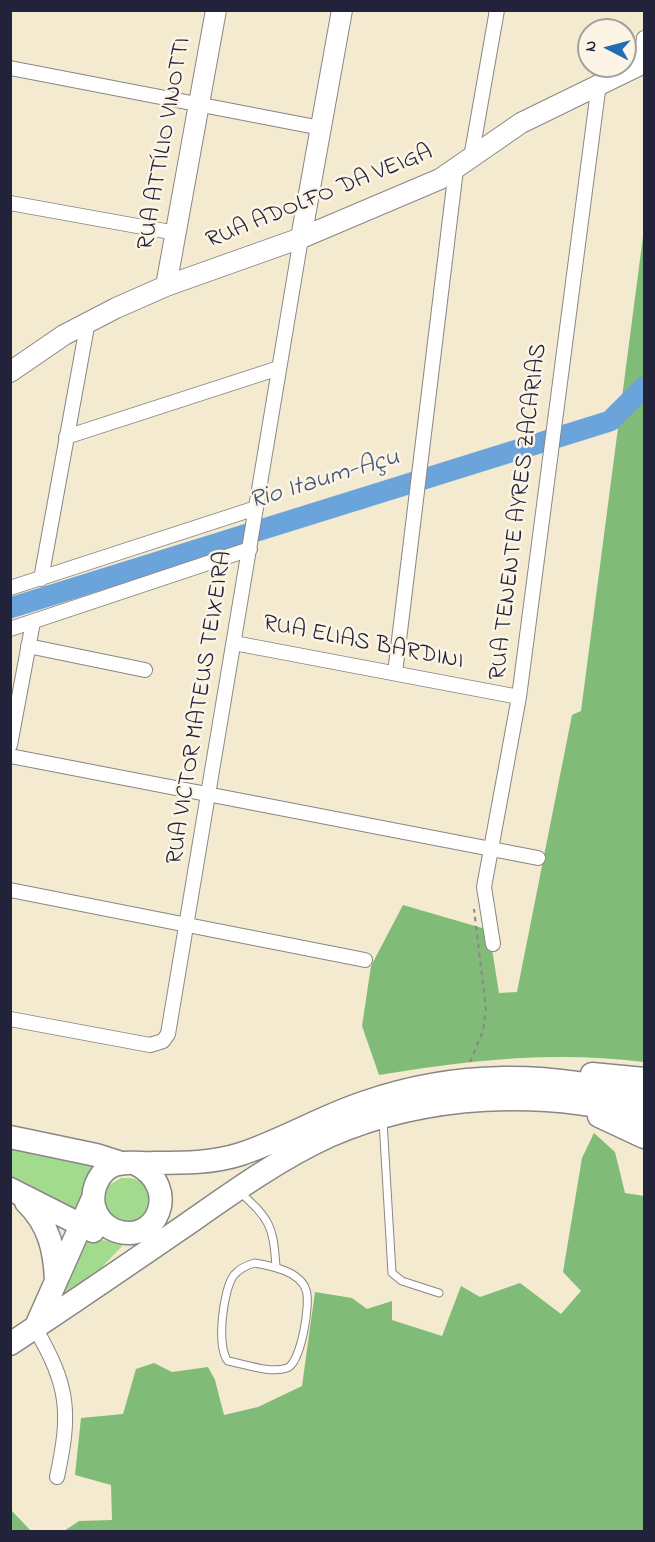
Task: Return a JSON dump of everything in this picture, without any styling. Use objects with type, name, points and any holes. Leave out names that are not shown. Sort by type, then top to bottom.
[{"type":"main road","points":[[35,1328],[56,1286],[101,1175],[129,1163],[225,1158],[257,1148],[363,1102],[461,1080],[582,1073],[645,1079]]},
{"type":"main road","points":[[525,1077],[588,1084],[645,1098]]},
{"type":"main road","points":[[10,1344],[237,1190],[310,1145],[383,1117],[471,1101],[506,1098],[562,1100],[645,1116]]},
{"type":"main road","points":[[562,1100],[645,1137]]},
{"type":"main road","points":[[10,1137],[129,1163],[153,1175],[162,1194],[158,1214],[132,1230],[95,1287]]},
{"type":"main road","points":[[12,1190],[94,1231],[132,1230],[173,1224],[200,1215]]},
{"type":"main road","points":[[12,1190],[29,1205],[45,1228],[54,1252],[56,1286]]},
{"type":"main road","points":[[93,1197],[99,1218],[132,1230]]},
{"type":"street","name":"RUA ATTÍLIO VINOTTI","points":[[166,286],[216,10]]},
{"type":"street","points":[[301,238],[342,10]]},
{"type":"street","points":[[395,673],[420,471],[463,164],[497,10]]},
{"type":"street","points":[[643,64],[645,38]]},
{"type":"street","name":"RUA ADOLFO DA VEIGA","points":[[10,372],[87,321],[166,286],[301,238],[463,164],[521,123],[599,83],[643,64]]},
{"type":"street","points":[[10,68],[321,128]]},
{"type":"street","name":"RUA TENENTE AYRES ZACARIAS","points":[[493,944],[484,887],[519,697],[599,83]]},
{"type":"street","points":[[10,203],[176,233]]},
{"type":"street","name":"RUA VICTOR MATEUS TEIXEIRA","points":[[10,1019],[150,1046],[163,1041],[171,1024],[301,238]]},
{"type":"street","points":[[41,579],[87,321]]},
{"type":"street","points":[[66,437],[279,368]]},
{"type":"street","points":[[10,588],[256,508]]},
{"type":"street","points":[[10,629],[250,545]]},
{"type":"street","points":[[10,745],[33,622]]},
{"type":"street","name":"RUA ELIAS BARDINI","points":[[234,643],[519,697]]},
{"type":"street","points":[[28,646],[145,670]]},
{"type":"street","points":[[10,756],[538,858]]},
{"type":"street","points":[[10,890],[365,960]]},
{"type":"street","points":[[35,1328],[52,1356],[64,1395],[65,1440],[57,1477]]},
{"type":"lane","points":[[383,1117],[392,1273],[402,1281],[439,1293]]},
{"type":"lane","points":[[237,1190],[263,1213],[270,1224],[276,1266]]},
{"type":"lane","points":[[255,1263],[276,1266],[300,1280],[306,1289],[308,1301],[299,1357],[291,1367],[280,1370],[228,1361],[222,1354],[220,1344],[228,1286],[235,1274],[245,1266],[255,1263]]},
{"type":"path","points":[[461,1080],[483,1031],[486,1009],[474,916],[477,897],[484,887]]},
{"type":"green space","points":[[644,229],[644,1062],[544,1057],[479,1061],[379,1075],[362,1026],[371,966],[403,905],[489,930],[499,993],[517,992],[572,715],[581,711]]},
{"type":"green space","points":[[594,1133],[615,1152],[625,1193],[644,1196],[644,1531],[64,1531],[79,1521],[112,1520],[111,1485],[75,1475],[81,1418],[123,1414],[136,1369],[154,1363],[172,1372],[208,1367],[215,1380],[224,1415],[258,1407],[302,1386],[315,1292],[352,1298],[367,1309],[392,1301],[392,1320],[442,1336],[461,1286],[480,1297],[520,1283],[561,1314],[581,1291],[563,1272],[582,1158]]},
{"type":"green space","points":[[10,1147],[105,1165],[78,1219],[11,1178]]},
{"type":"green space","points":[[121,1178],[140,1181],[149,1191],[143,1223],[111,1225],[102,1194],[106,1187]]},
{"type":"green space","points":[[81,1234],[100,1240],[126,1242],[84,1286],[47,1314]]},
{"type":"green space","points":[[11,1510],[31,1531],[11,1531]]},
{"type":"waterway","name":"Rio Itaum-Açu","points":[[10,608],[610,421],[644,387]]}]
